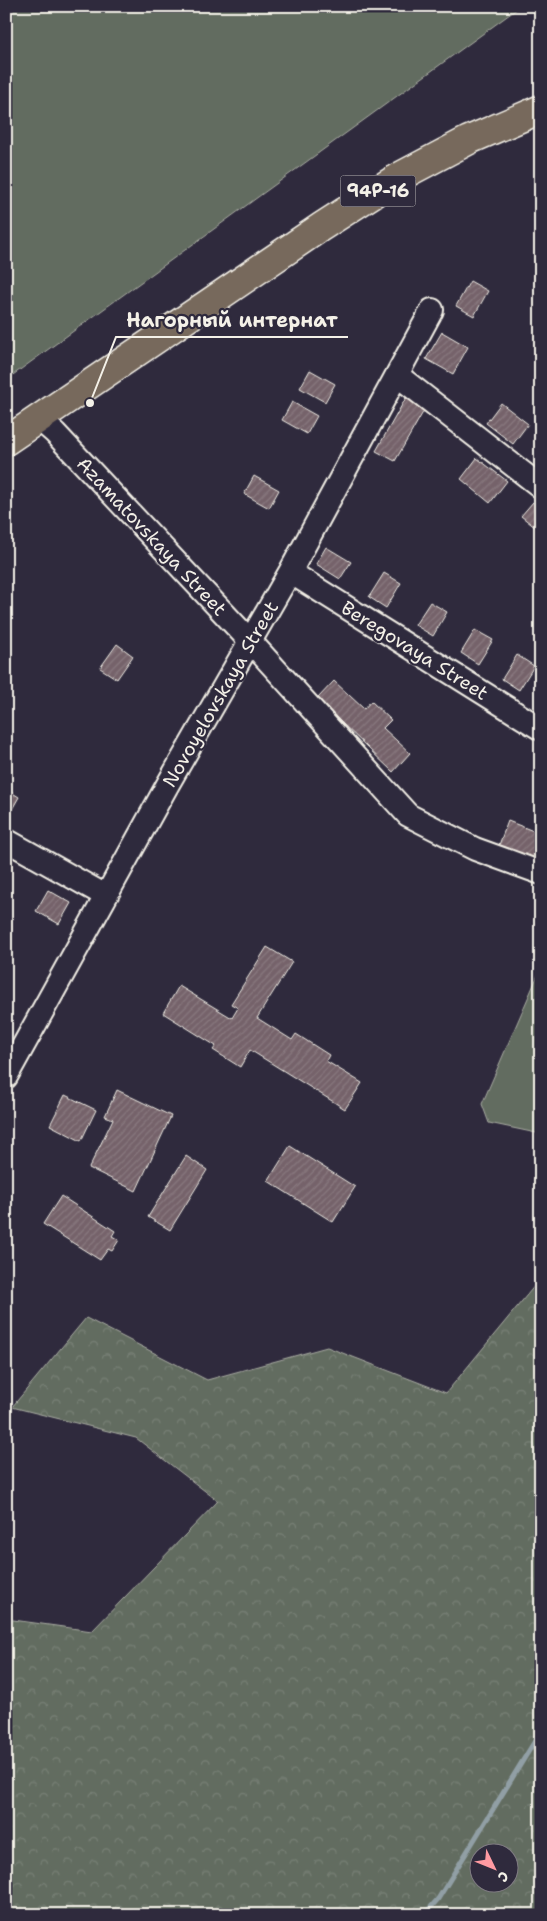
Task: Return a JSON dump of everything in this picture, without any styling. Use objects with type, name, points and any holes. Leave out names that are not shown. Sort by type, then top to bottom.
[{"type":"main road","name":"94Р-16","points":[[6,441],[396,178],[469,140],[541,109]]},
{"type":"street","name":"Novoyelovskaya Street","points":[[6,1077],[168,784],[290,572],[432,310]]},
{"type":"street","points":[[397,375],[541,487]]},
{"type":"street","name":"Azamatovskaya Street","points":[[39,419],[55,433],[250,641],[408,815],[475,849],[541,873]]},
{"type":"street","name":"Beregovaya Street","points":[[290,572],[541,728]]},
{"type":"street","points":[[6,840],[106,896]]},
{"type":"green space","points":[[6,6],[521,6],[6,380]]},
{"type":"green space","points":[[541,968],[541,1134],[489,1123],[482,1104]]},
{"type":"green space","points":[[541,1278],[541,1915],[6,1915],[6,1619],[92,1631],[218,1501],[136,1438],[12,1407],[86,1318],[207,1380],[327,1347],[446,1393]]},
{"type":"building","points":[[470,281],[488,291],[474,316],[456,306]]},
{"type":"building","points":[[442,332],[468,347],[453,374],[426,359]]},
{"type":"building","points":[[310,370],[335,384],[325,402],[300,388]]},
{"type":"building","points":[[407,396],[426,407],[395,461],[376,451]]},
{"type":"building","points":[[292,402],[317,416],[307,434],[282,420]]},
{"type":"building","points":[[501,403],[528,424],[513,444],[486,423]]},
{"type":"building","points":[[477,458],[507,481],[490,503],[461,479]]},
{"type":"building","points":[[254,476],[279,490],[269,508],[244,494]]},
{"type":"building","points":[[533,502],[541,508],[541,532],[521,516]]},
{"type":"building","points":[[326,547],[351,562],[340,579],[316,564]]},
{"type":"building","points":[[384,573],[401,583],[386,608],[369,597]]},
{"type":"building","points":[[430,602],[447,612],[433,636],[415,625]]},
{"type":"building","points":[[475,630],[493,640],[478,664],[461,653]]},
{"type":"building","points":[[117,644],[133,656],[117,679],[100,668]]},
{"type":"building","points":[[517,655],[534,666],[519,690],[502,679]]},
{"type":"building","points":[[334,681],[364,709],[371,701],[391,720],[383,728],[410,753],[393,772],[317,699]]},
{"type":"building","points":[[6,789],[19,797],[6,820]]},
{"type":"building","points":[[508,821],[541,834],[541,851],[537,859],[499,845]]},
{"type":"building","points":[[48,890],[71,903],[59,924],[36,911]]},
{"type":"building","points":[[267,947],[292,962],[257,1018],[292,1040],[296,1034],[329,1055],[326,1061],[362,1083],[345,1109],[250,1050],[240,1067],[213,1050],[216,1046],[163,1013],[179,986],[232,1018],[238,1008],[231,1004]]},
{"type":"building","points":[[117,1090],[171,1116],[136,1191],[89,1168],[113,1119],[105,1116]]},
{"type":"building","points":[[65,1095],[96,1110],[81,1141],[50,1125]]},
{"type":"building","points":[[290,1146],[355,1187],[333,1222],[268,1181]]},
{"type":"building","points":[[186,1156],[207,1170],[170,1230],[148,1217]]},
{"type":"building","points":[[61,1196],[115,1231],[112,1236],[119,1240],[112,1251],[108,1249],[100,1260],[43,1224]]},
{"type":"waterway","points":[[424,1915],[438,1899],[541,1731]]},
{"type":"place","name":"Нагорный интернат","points":[[90,403]]}]
